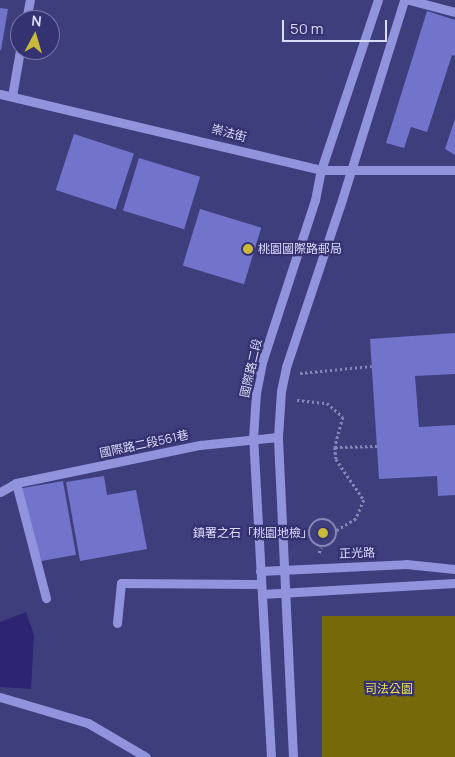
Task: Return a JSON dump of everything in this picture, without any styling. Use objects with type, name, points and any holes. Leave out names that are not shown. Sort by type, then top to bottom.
[{"type":"street","name":"國際路二段","points":[[271,757],[253,438],[262,362],[315,200],[321,170],[378,0]]},
{"type":"street","points":[[293,757],[278,437],[286,367],[404,0]]},
{"type":"street","points":[[409,0],[455,12]]},
{"type":"street","points":[[12,96],[18,60]]},
{"type":"street","name":"崇法街","points":[[0,94],[321,170],[455,170]]},
{"type":"street","name":"國際路二段561巷","points":[[0,492],[16,483],[200,444],[278,437]]},
{"type":"street","points":[[16,483],[46,598]]},
{"type":"street","name":"正光路","points":[[260,571],[406,564],[455,570]]},
{"type":"street","points":[[117,623],[121,583],[261,584]]},
{"type":"street","points":[[262,594],[455,583]]},
{"type":"street","points":[[0,697],[88,724],[146,757]]},
{"type":"path","points":[[300,373],[372,366]]},
{"type":"path","points":[[297,400],[327,403],[341,413],[343,422],[335,447],[339,466],[364,500],[356,519],[336,531],[333,542],[320,547]]},
{"type":"path","points":[[335,447],[377,446]]},
{"type":"path","points":[[320,547],[313,543],[309,535],[313,523],[326,519],[336,531]]},
{"type":"path","points":[[318,553],[320,547]]},
{"type":"green space","name":"司法公園","points":[[322,616],[455,616],[455,757],[322,757]]},
{"type":"shaded area","points":[[26,612],[34,635],[31,689],[0,687],[0,622]]},
{"type":"building","points":[[0,8],[8,9],[1,50],[0,50]]},
{"type":"building","points":[[427,11],[455,20],[455,56],[452,55],[427,132],[411,127],[404,148],[386,143]]},
{"type":"building","points":[[455,119],[455,155],[445,149]]},
{"type":"building","points":[[74,134],[134,153],[116,210],[56,190]]},
{"type":"building","points":[[139,158],[200,177],[184,229],[123,211]]},
{"type":"building","points":[[200,209],[261,228],[244,284],[183,265]]},
{"type":"building","points":[[455,333],[455,374],[415,376],[419,427],[455,425],[455,495],[438,496],[437,476],[379,479],[370,339]]},
{"type":"building","points":[[104,476],[107,495],[136,490],[147,549],[80,561],[66,482]]},
{"type":"building","points":[[63,481],[76,555],[35,562],[22,488]]},
{"type":"place","name":"桃園國際路郵局","points":[[248,249]]},
{"type":"place","name":"鎮署之石「桃園地檢」","points":[[323,533]]}]
